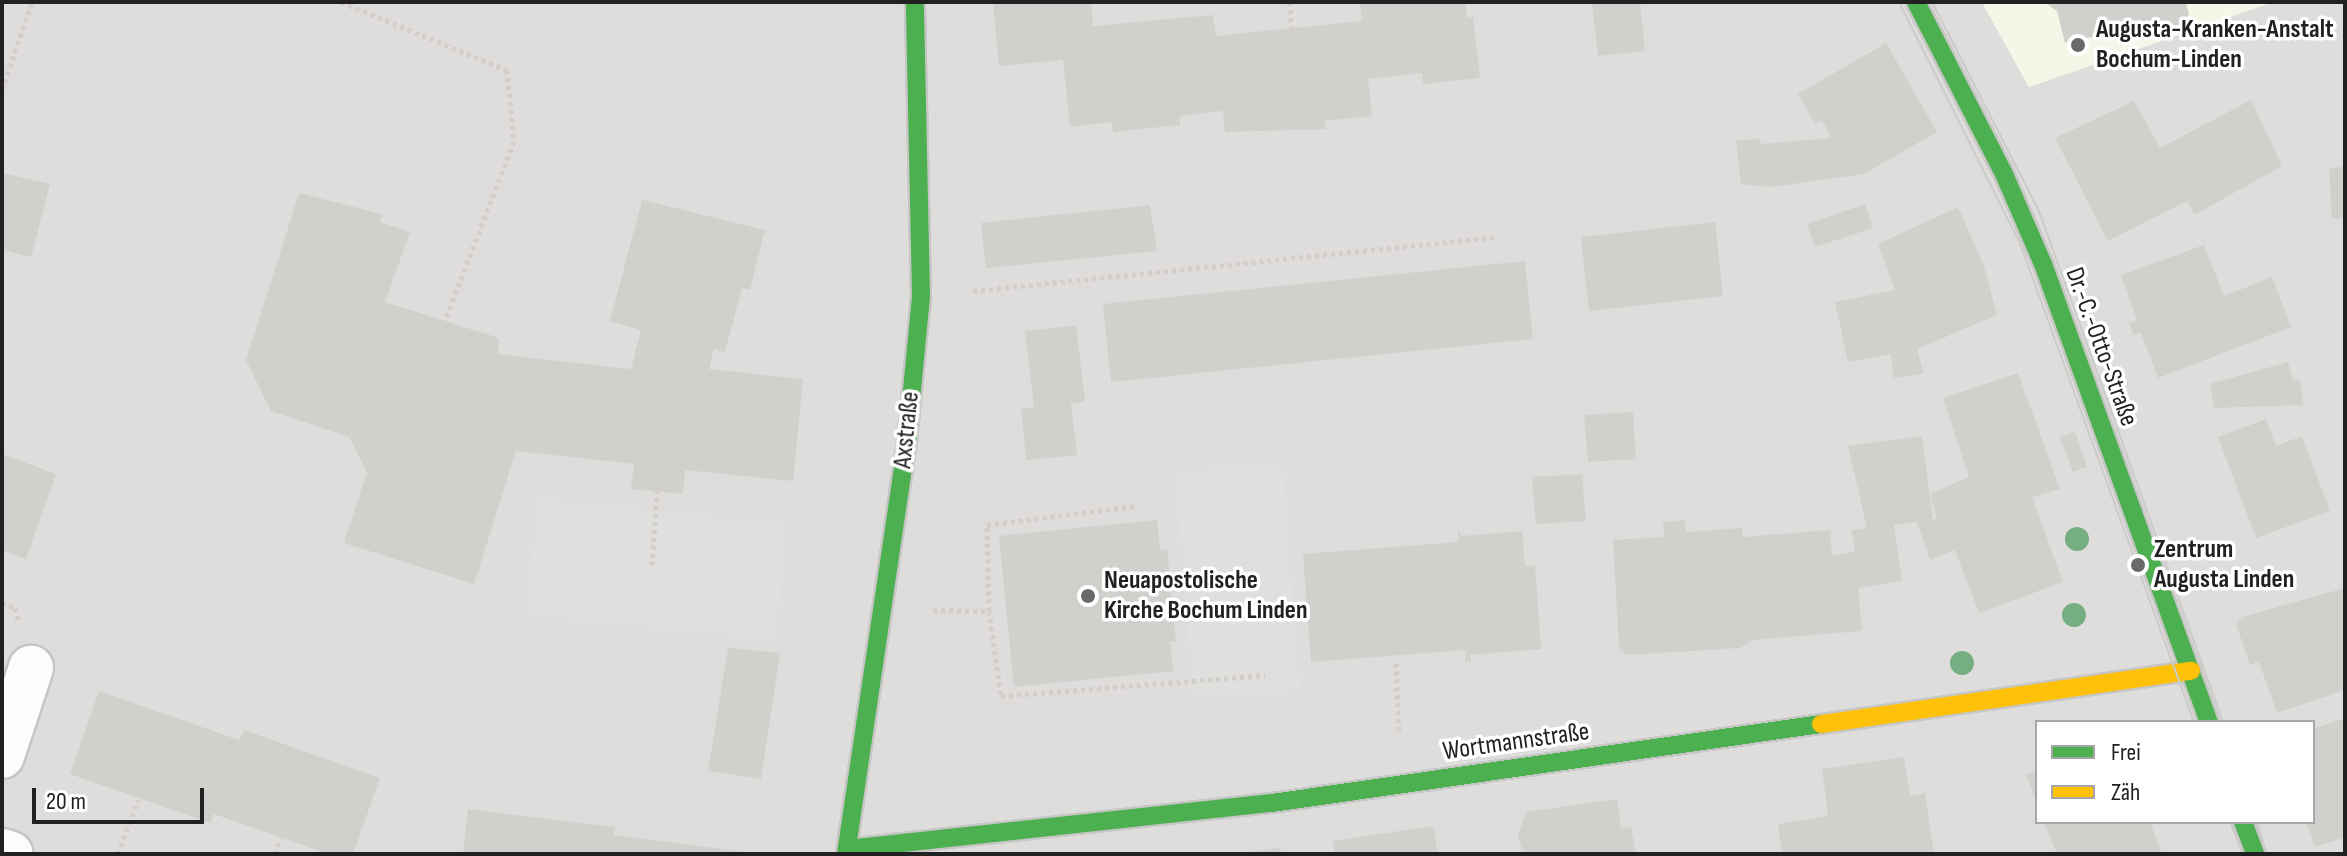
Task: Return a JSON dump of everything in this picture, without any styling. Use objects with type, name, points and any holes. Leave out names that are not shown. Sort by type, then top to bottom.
[{"type":"street","name":"Axstraße","points":[[846,851],[907,442],[921,296],[915,2]]},
{"type":"street","name":"Dr.-C.-Otto-Straße","points":[[1916,2],[2004,174],[2043,264],[2208,720]]},
{"type":"street","points":[[2,756],[31,668]]},
{"type":"street","name":"Wortmannstraße","points":[[846,851],[1402,785],[2191,671]]},
{"type":"street","points":[[2244,824],[2255,854]]},
{"type":"street","points":[[2,851],[11,854]]},
{"type":"path","points":[[2,90],[32,2]]},
{"type":"path","points":[[341,2],[507,70],[514,141],[445,321]]},
{"type":"path","points":[[1290,2],[1291,28]]},
{"type":"path","points":[[921,296],[1496,237]]},
{"type":"path","points":[[652,565],[657,491]]},
{"type":"path","points":[[1135,506],[987,525],[989,611],[1001,696],[1265,675]]},
{"type":"path","points":[[883,609],[989,611]]},
{"type":"path","points":[[1396,663],[1402,785]]},
{"type":"path","points":[[118,854],[138,800]]},
{"type":"path","points":[[275,854],[280,838]]},
{"type":"shaded area","points":[[2,2],[1982,2],[2029,87],[2273,2],[2345,2],[2345,854],[2,854]]},
{"type":"shaded area","name":"Augusta-Kranken-Anstalt Bochum-Linden","points":[[1982,2],[2273,2],[2029,87]]},
{"type":"shaded area","name":"Neuapostolische Kirche Bochum Linden","points":[[1282,464],[1300,690],[1193,698],[1176,472]]},
{"type":"shaded area","points":[[538,499],[787,525],[775,640],[526,614]]},
{"type":"building","points":[[993,2],[1091,2],[1093,26],[1213,15],[1216,36],[1362,21],[1360,2],[1465,2],[1467,18],[1473,17],[1480,78],[1423,84],[1422,73],[1368,79],[1372,116],[1325,121],[1326,129],[1225,132],[1223,111],[1180,116],[1180,125],[1113,132],[1112,122],[1070,127],[1063,60],[999,66]]},
{"type":"building","points":[[1592,2],[1640,2],[1645,51],[1598,56]]},
{"type":"building","points":[[2044,2],[2186,2],[2189,14],[2176,34],[2158,22],[2147,40],[2128,29],[2065,43],[2057,11]]},
{"type":"building","points":[[1886,43],[1937,132],[1864,174],[1770,187],[1741,184],[1736,141],[1760,138],[1761,144],[1831,138],[1822,120],[1815,124],[1798,94]]},
{"type":"building","points":[[2251,100],[2282,166],[2194,215],[2187,201],[2108,241],[2055,138],[2134,101],[2160,148]]},
{"type":"building","points":[[2345,167],[2345,218],[2332,219],[2329,168]]},
{"type":"building","points":[[2,173],[50,184],[31,257],[2,250]]},
{"type":"building","points":[[299,193],[382,214],[380,222],[410,232],[385,302],[499,338],[498,354],[631,369],[641,330],[610,321],[642,200],[765,230],[750,290],[742,288],[725,352],[714,349],[709,369],[803,379],[793,481],[685,470],[683,494],[631,489],[634,464],[516,451],[474,584],[344,543],[367,472],[349,437],[271,411],[246,360]]},
{"type":"building","points":[[1865,204],[1873,228],[1815,247],[1807,224]]},
{"type":"building","points":[[1150,205],[1157,251],[986,268],[981,223]]},
{"type":"building","points":[[1958,207],[1984,266],[1997,315],[1917,349],[1924,374],[1894,378],[1891,354],[1848,362],[1835,302],[1895,290],[1878,244]]},
{"type":"building","points":[[1715,222],[1723,296],[1589,311],[1581,237]]},
{"type":"building","points":[[2204,245],[2224,296],[2272,277],[2291,327],[2158,378],[2141,333],[2134,335],[2129,323],[2137,321],[2121,275]]},
{"type":"building","points":[[1525,261],[1533,339],[1111,382],[1103,304]]},
{"type":"building","points":[[1076,325],[1085,401],[1071,404],[1077,455],[1026,460],[1021,409],[1034,407],[1025,331]]},
{"type":"building","points":[[2288,362],[2293,381],[2300,380],[2303,405],[2214,408],[2210,384]]},
{"type":"building","points":[[2018,373],[2060,489],[2032,497],[2063,582],[1979,613],[1955,550],[1930,560],[1917,522],[1894,525],[1902,581],[1858,588],[1862,631],[1752,640],[1740,648],[1627,655],[1619,648],[1613,540],[1664,537],[1663,522],[1684,520],[1686,532],[1742,528],[1743,537],[1830,530],[1832,555],[1855,552],[1852,530],[1867,528],[1848,446],[1922,436],[1933,519],[1937,519],[1930,494],[1969,477],[1943,398]]},
{"type":"building","points":[[1633,412],[1636,459],[1588,462],[1584,415]]},
{"type":"building","points":[[2266,419],[2276,446],[2302,436],[2330,511],[2256,538],[2218,437]]},
{"type":"building","points":[[2075,432],[2087,467],[2073,472],[2060,437]]},
{"type":"building","points":[[2,454],[56,474],[26,559],[2,550]]},
{"type":"building","points":[[1582,474],[1586,521],[1536,524],[1532,477]]},
{"type":"building","name":"Neuapostolische Kirche Bochum Linden","points":[[1157,520],[1160,550],[1167,549],[1176,641],[1170,642],[1173,671],[1014,687],[999,536]]},
{"type":"building","points":[[1458,530],[1461,536],[1522,531],[1525,566],[1535,565],[1541,649],[1470,655],[1471,662],[1465,662],[1465,650],[1311,662],[1303,554],[1458,542]]},
{"type":"building","points":[[2345,588],[2345,690],[2277,713],[2259,662],[2250,665],[2236,624],[2242,617]]},
{"type":"building","points":[[728,648],[780,653],[761,779],[708,771]]},
{"type":"building","points":[[99,691],[239,740],[244,730],[380,778],[353,854],[328,854],[214,814],[210,823],[70,774]]},
{"type":"building","points":[[2345,718],[2345,837],[2315,847],[2307,824],[2315,824],[2315,728]]},
{"type":"building","points":[[1904,757],[1910,796],[1925,793],[1934,854],[1782,854],[1778,824],[1828,816],[1822,769]]},
{"type":"building","points":[[2035,772],[2035,797],[2026,775]]},
{"type":"building","points":[[1617,799],[1621,828],[1631,827],[1636,854],[1526,854],[1521,847],[1518,835],[1526,812]]},
{"type":"building","points":[[468,809],[615,827],[614,835],[762,854],[463,854]]},
{"type":"building","points":[[2045,824],[2151,824],[2162,854],[2057,854]]},
{"type":"building","points":[[1433,826],[1438,854],[1335,854],[1333,841]]},
{"type":"building","points":[[1280,848],[1281,854],[1250,854],[1250,852]]},
{"type":"tram line","points":[[1899,2],[2021,246],[2193,720]]},
{"type":"tram line","points":[[1932,2],[2039,211],[2222,720]]},
{"type":"tram line","points":[[2231,824],[2243,854]]},
{"type":"tram line","points":[[2258,824],[2267,854]]},
{"type":"traffic: fast","points":[[846,854],[907,442],[921,296],[915,2]]},
{"type":"traffic: fast","points":[[1916,2],[2004,174],[2043,264],[2208,720]]},
{"type":"traffic: fast","points":[[847,849],[1272,803],[1821,724]]},
{"type":"traffic: fast","points":[[2244,824],[2255,854]]},
{"type":"traffic: slow","points":[[1821,724],[2191,671]]},
{"type":"place","name":"Augusta-Kranken-Anstalt Bochum-Linden","points":[[2078,45]]},
{"type":"place","name":"Zentrum Augusta Linden","points":[[2138,565]]},
{"type":"place","name":"Neuapostolische Kirche Bochum Linden","points":[[1088,596]]}]
